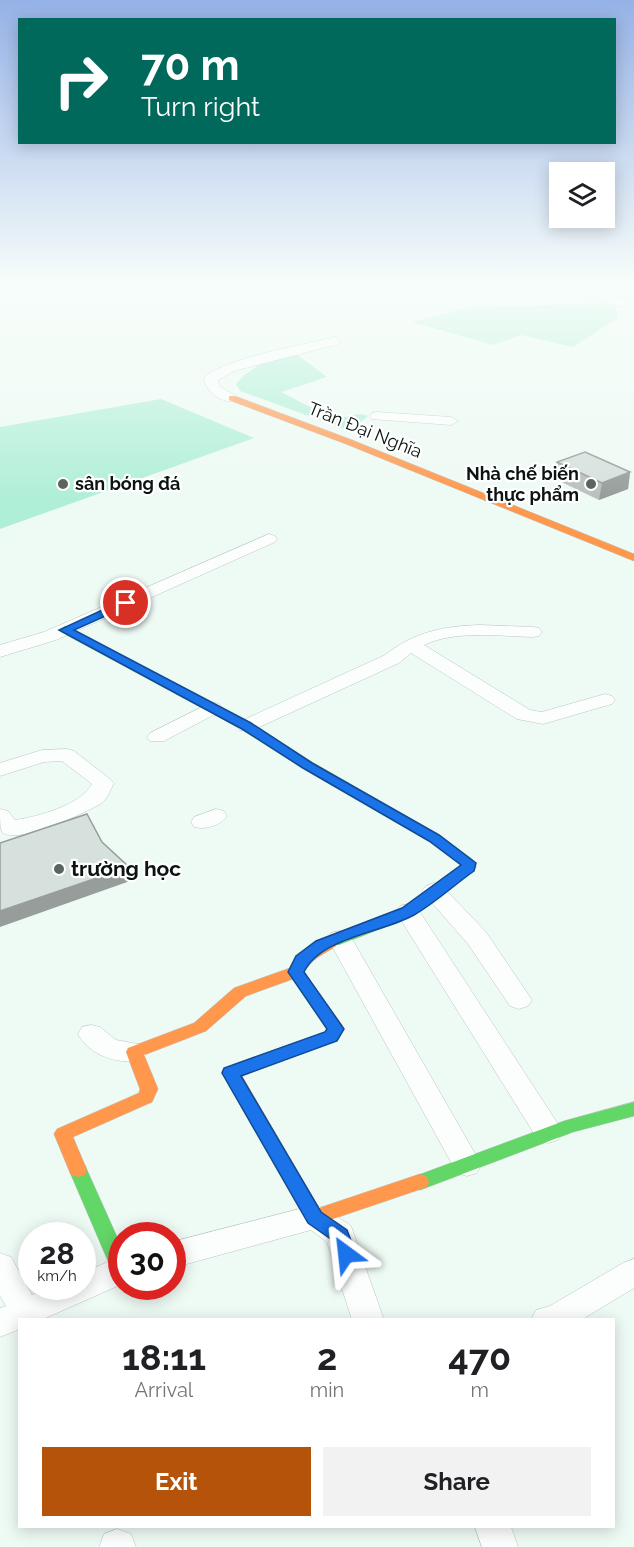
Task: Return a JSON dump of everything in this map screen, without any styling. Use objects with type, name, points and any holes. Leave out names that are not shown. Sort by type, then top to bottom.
[{"type":"street","name":"Trần Đại Nghĩa","points":[[283,354],[229,368],[211,378],[211,383],[215,390],[232,398],[349,442],[634,558]]},
{"type":"street","points":[[377,416],[451,421]]},
{"type":"street","points":[[0,651],[65,630],[269,539]]},
{"type":"street","points":[[65,630],[246,726],[307,765],[434,838],[468,863],[469,867],[408,912],[321,945],[302,960],[296,972],[240,992],[200,1027],[134,1052],[115,1051],[102,1046],[91,1034]]},
{"type":"street","points":[[246,726],[392,658],[410,645],[428,637],[476,631],[533,632]]},
{"type":"street","points":[[410,645],[524,715],[543,718],[605,700]]},
{"type":"street","points":[[157,737],[212,708]]},
{"type":"street","points":[[0,770],[42,756],[67,755],[103,783],[96,797],[45,824],[10,828],[0,816]]},
{"type":"street","points":[[434,891],[477,938],[519,1000]]},
{"type":"street","points":[[408,912],[548,1132]]},
{"type":"street","points":[[340,939],[467,1165]]},
{"type":"street","points":[[296,972],[336,1029],[331,1036],[231,1073],[315,1217],[340,1235],[367,1318]]},
{"type":"street","points":[[108,1239],[63,1134],[146,1097],[149,1089],[134,1052]]},
{"type":"street","points":[[186,1251],[315,1217],[467,1165],[548,1132],[605,1114],[634,1109]]},
{"type":"street","points":[[0,1266],[13,1317],[108,1275]]},
{"type":"street","points":[[557,1318],[634,1272]]},
{"type":"street","points":[[493,1528],[500,1547]]},
{"type":"green space","points":[[297,354],[327,377],[281,392],[333,416],[344,417],[359,414],[368,416],[350,431],[240,391],[236,384],[242,377],[255,367],[270,360]]},
{"type":"green space","name":"sân bóng đá","points":[[161,399],[254,438],[0,529],[0,427]]},
{"type":"building","points":[[585,452],[630,472],[602,483],[557,462]]},
{"type":"building","name":"trường học","points":[[87,814],[102,842],[129,867],[0,911],[0,843]]},
{"type":"traffic: fast","points":[[65,630],[246,726],[307,765],[434,838],[468,863],[469,867],[408,912],[333,941]]},
{"type":"traffic: fast","points":[[420,1182],[570,1126],[634,1109]]},
{"type":"traffic: fast","points":[[78,1170],[108,1239]]},
{"type":"traffic: slow","points":[[232,398],[349,442],[634,558]]},
{"type":"traffic: slow","points":[[78,1170],[63,1134],[146,1097],[149,1089],[134,1052],[200,1027],[240,992],[296,972],[311,953],[333,941]]},
{"type":"traffic: slow","points":[[296,972],[336,1029],[331,1036],[231,1073],[315,1217],[420,1182]]},
{"type":"place","name":"sân bóng đá","points":[[63,484]]},
{"type":"place","name":"Nhà chế biến thực phẩm","points":[[591,484]]},
{"type":"place","name":"trường học","points":[[59,869]]},
{"type":"route","points":[[126,603],[65,630],[246,726],[307,765],[434,838],[468,863],[469,867],[408,912],[321,945],[302,960],[296,972],[336,1029],[331,1036],[231,1073],[315,1217],[340,1235],[346,1254]]}]
